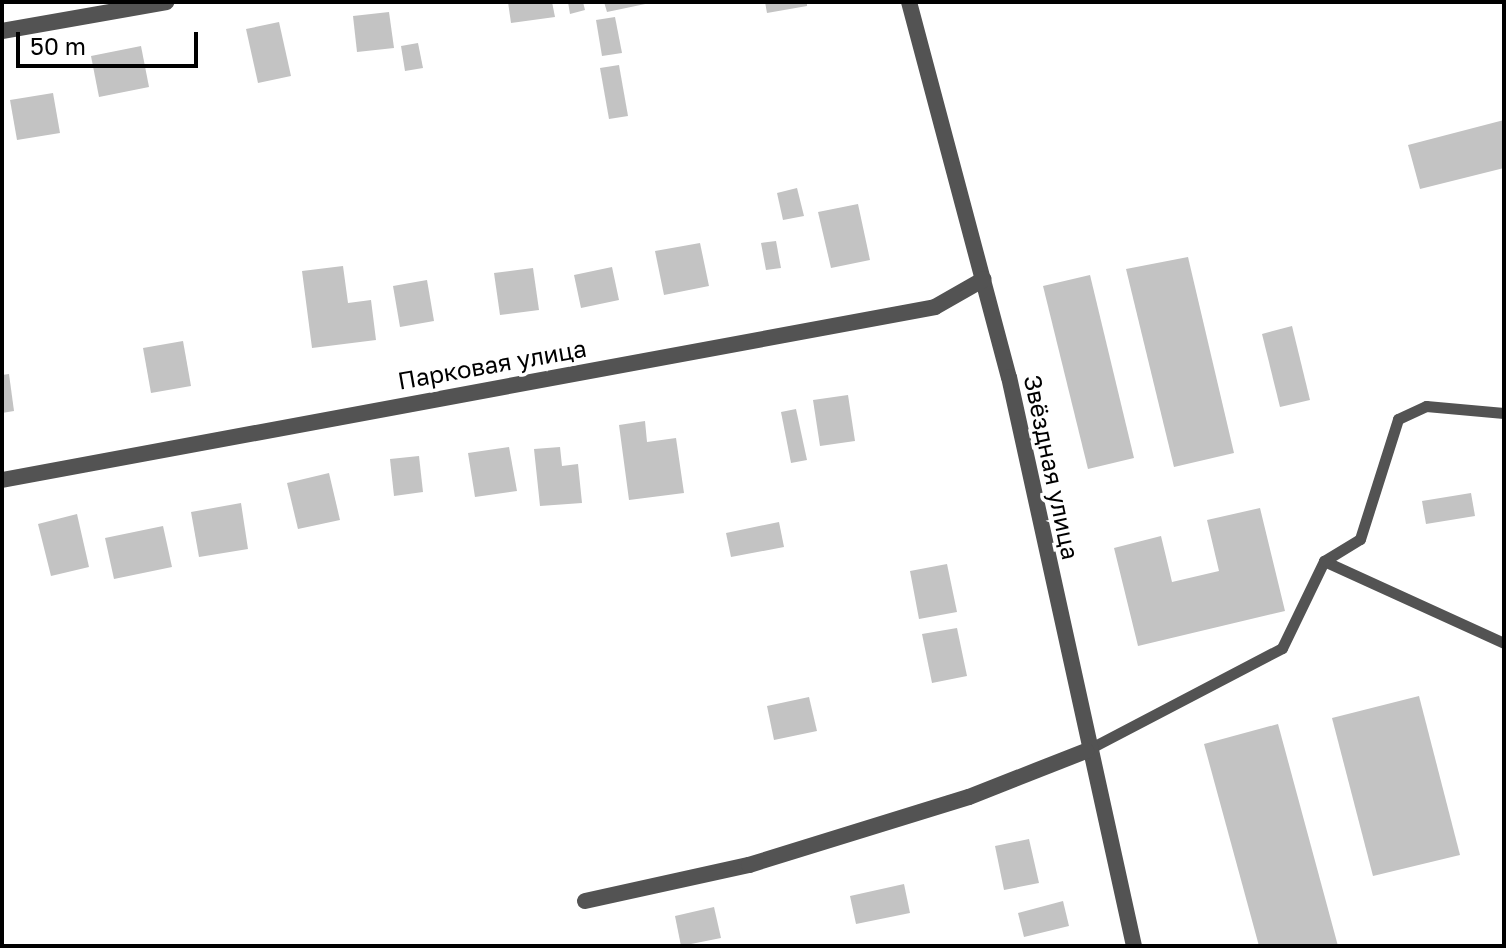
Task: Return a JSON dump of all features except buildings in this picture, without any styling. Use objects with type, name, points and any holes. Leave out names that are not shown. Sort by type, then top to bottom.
[{"type":"street","points":[[2,31],[166,2]]},
{"type":"street","name":"Звёздная улица","points":[[909,2],[984,279],[1086,751],[1134,946]]},
{"type":"street","name":"Парковая улица","points":[[2,480],[935,307],[984,279]]},
{"type":"street","points":[[585,901],[794,851],[969,797],[1086,751]]},
{"type":"lane","points":[[1086,751],[1282,648],[1324,561],[1360,539],[1398,419],[1426,406],[1504,413]]},
{"type":"lane","points":[[1324,561],[1504,643]]}]
